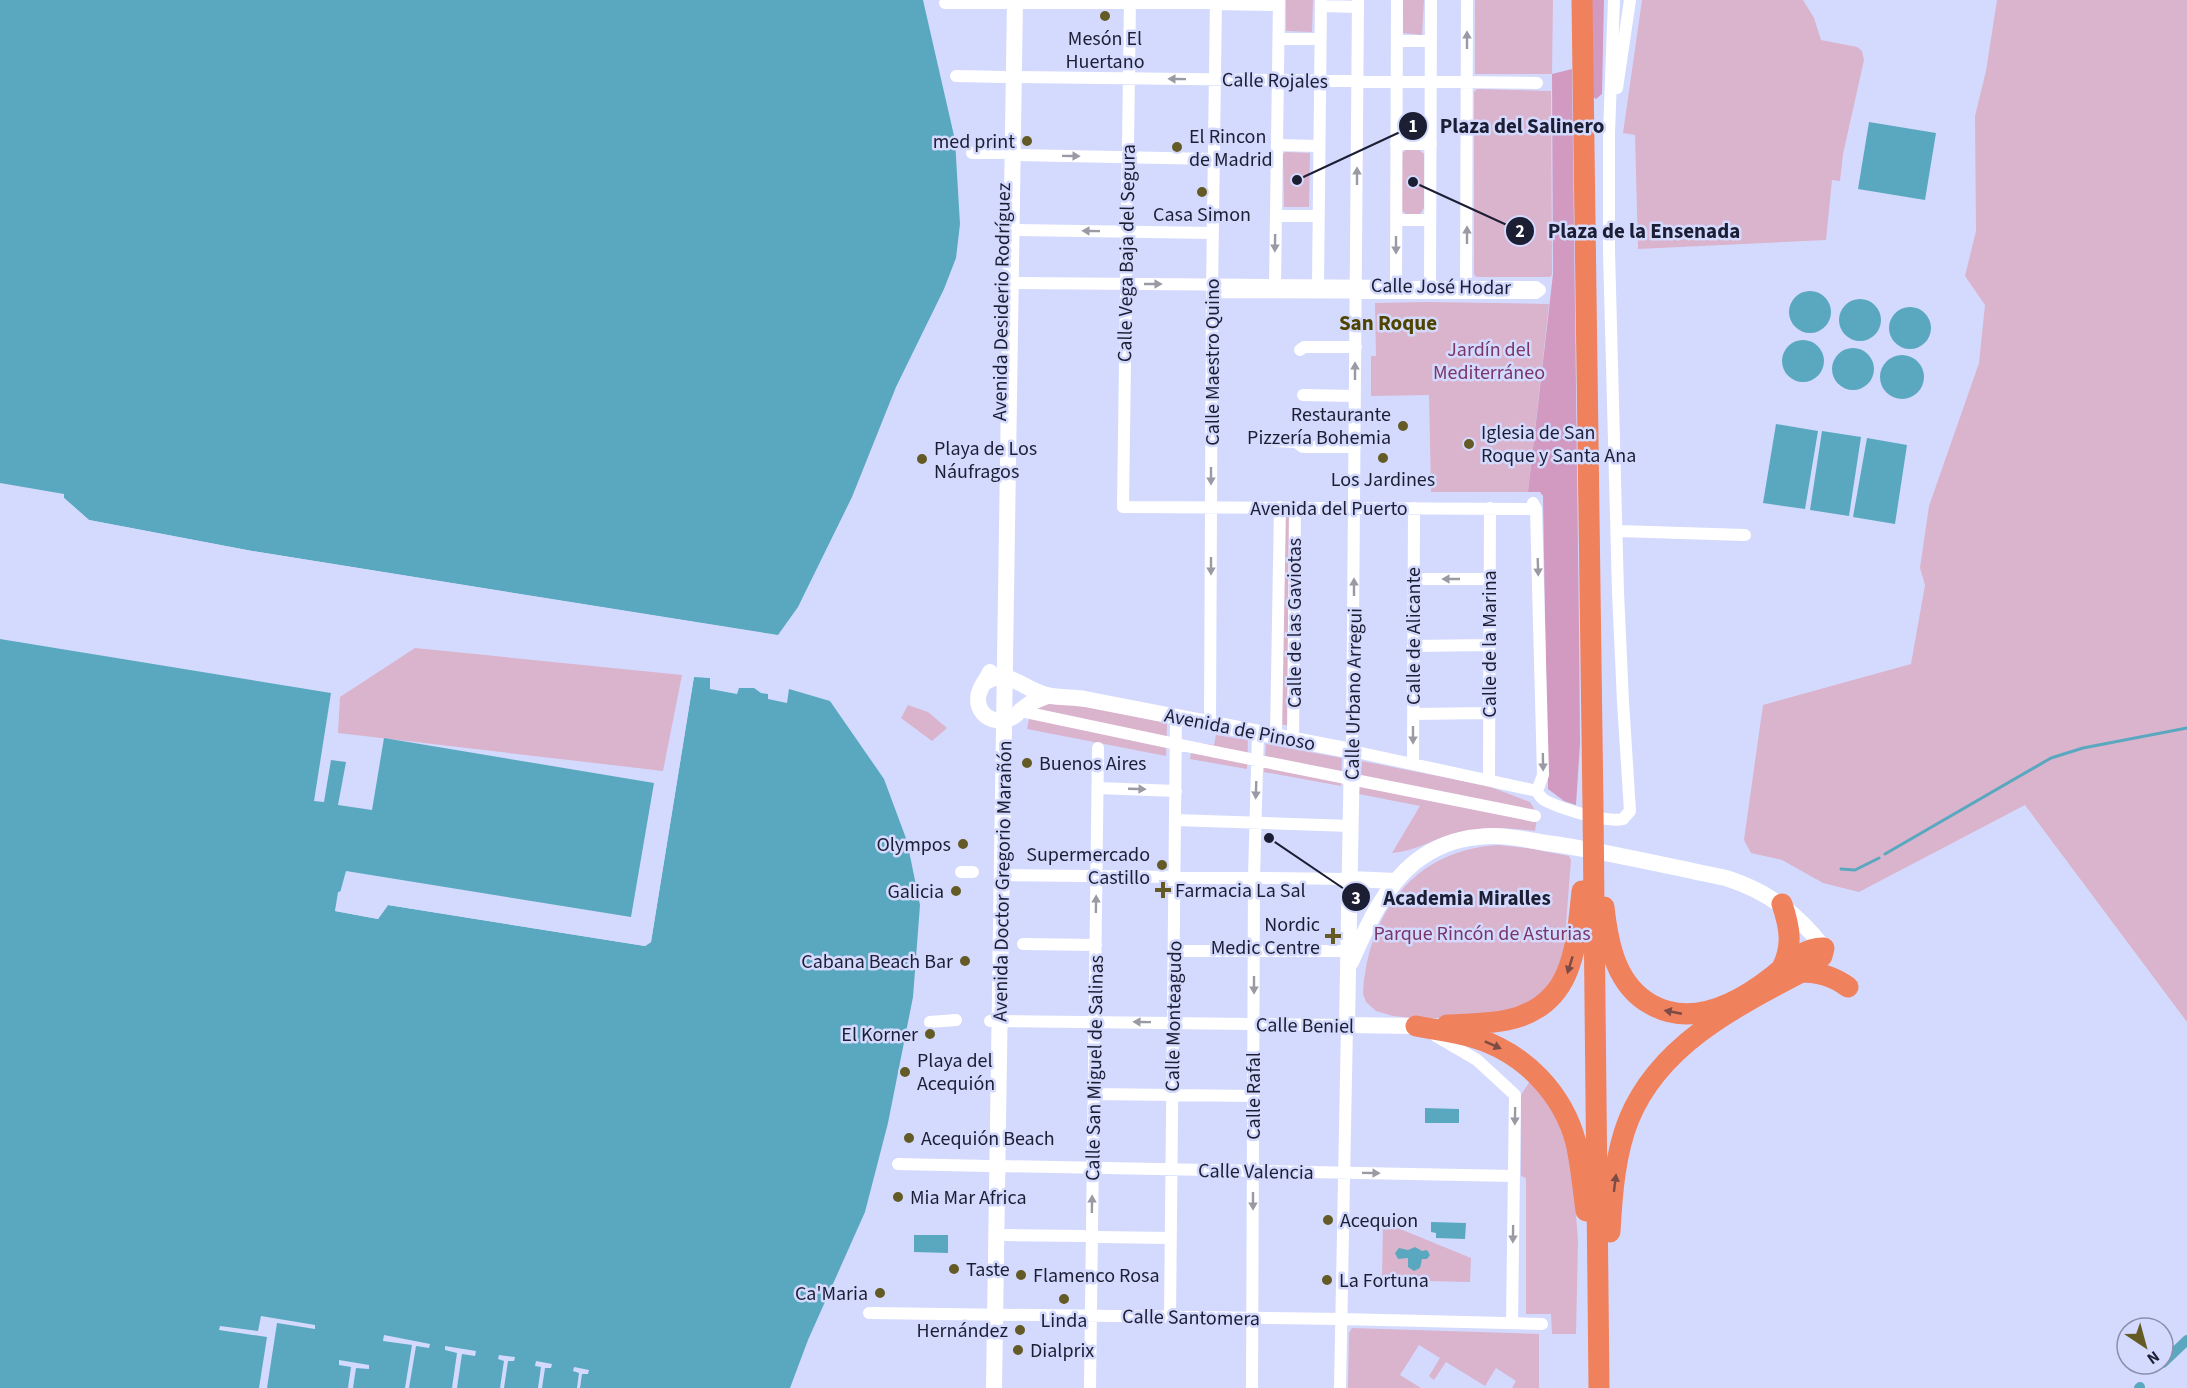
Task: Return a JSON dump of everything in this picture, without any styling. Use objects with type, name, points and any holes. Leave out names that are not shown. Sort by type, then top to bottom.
[{"type":"highway","points":[[1582,0],[1593,808]]},
{"type":"highway","points":[[1590,645],[1595,667],[1593,867],[1599,1388]]},
{"type":"highway","points":[[1593,867],[1617,965],[1629,986],[1653,1005],[1680,1014],[1707,1012],[1726,1005],[1791,970],[1830,977],[1848,987]]},
{"type":"highway","points":[[1416,1026],[1508,1020],[1528,1014],[1552,997],[1564,981],[1571,964],[1593,867]]},
{"type":"highway","points":[[1782,904],[1790,939],[1787,958],[1791,970]]},
{"type":"highway","points":[[1599,1388],[1604,1373],[1614,1188],[1623,1136],[1637,1102],[1660,1067],[1694,1037],[1791,970],[1809,950],[1824,948]]},
{"type":"highway","points":[[1416,1026],[1474,1038],[1508,1052],[1544,1083],[1564,1112],[1576,1144],[1588,1225],[1591,1364],[1599,1388]]},
{"type":"street","points":[[1396,286],[1397,0]]},
{"type":"street","points":[[1430,286],[1431,0]]},
{"type":"street","points":[[1467,0],[1467,290]]},
{"type":"street","points":[[1532,505],[1543,770],[1537,790],[1546,801],[1604,819],[1623,819],[1630,811],[1623,702],[1609,251],[1608,133],[1614,0]]},
{"type":"street","points":[[1608,133],[1630,0]]},
{"type":"street","name":"Calle Vega Baja del Segura","points":[[1123,507],[1130,1]]},
{"type":"street","name":"Avenida Desiderio Rodríguez","points":[[1001,673],[1010,2]]},
{"type":"street","points":[[945,3],[1279,2],[1275,285]]},
{"type":"street","name":"Calle Maestro Quino","points":[[1210,723],[1216,3]]},
{"type":"street","points":[[1318,285],[1321,3],[1358,3]]},
{"type":"street","name":"Calle Urbano Arregui","points":[[1340,1388],[1352,780],[1358,3]]},
{"type":"street","points":[[1613,22],[1620,25],[1626,24]]},
{"type":"street","points":[[1279,39],[1320,39]]},
{"type":"street","points":[[1396,41],[1431,41]]},
{"type":"street","name":"Calle Rojales","points":[[956,76],[1537,83]]},
{"type":"street","points":[[1396,144],[1431,144]]},
{"type":"street","points":[[1277,145],[1319,146]]},
{"type":"street","points":[[972,153],[1214,159]]},
{"type":"street","name":"Avenida Desiderio Rodríguez","points":[[1001,673],[1012,230],[1008,154]]},
{"type":"street","points":[[1276,216],[1319,216]]},
{"type":"street","points":[[1396,220],[1430,220]]},
{"type":"street","points":[[1012,230],[1213,233]]},
{"type":"street","name":"Calle José Hodar","points":[[1011,283],[1126,284],[1212,288],[1467,290]]},
{"type":"street","name":"Calle José Hodar","points":[[1212,288],[1318,285],[1356,289],[1430,286],[1467,290]]},
{"type":"street","points":[[1300,350],[1304,347],[1356,347]]},
{"type":"street","points":[[1303,395],[1355,396]]},
{"type":"street","points":[[1275,441],[1296,441],[1303,447],[1355,447]]},
{"type":"street","name":"Avenida del Puerto","points":[[1123,507],[1211,504],[1532,505]]},
{"type":"street","name":"Avenida del Puerto","points":[[1211,504],[1280,507],[1355,504],[1414,508],[1490,508],[1532,505]]},
{"type":"street","name":"Calle de las Gaviotas","points":[[1276,735],[1280,507]]},
{"type":"street","name":"Calle de las Gaviotas","points":[[1293,739],[1294,507]]},
{"type":"street","name":"Calle de Alicante","points":[[1413,763],[1414,508]]},
{"type":"street","name":"Calle de la Marina","points":[[1489,779],[1490,508]]},
{"type":"street","points":[[1618,531],[1745,535]]},
{"type":"street","points":[[1413,579],[1490,579]]},
{"type":"street","points":[[1413,646],[1489,645]]},
{"type":"street","points":[[1001,673],[978,695],[979,705],[984,714],[1008,721],[1176,744],[1535,816]]},
{"type":"street","name":"Avenida de Pinoso","points":[[1001,673],[1047,696],[1085,699],[1276,735],[1537,790]]},
{"type":"street","name":"Avenida Doctor Gregorio Marañón","points":[[995,1021],[1008,721],[1001,673]]},
{"type":"street","points":[[1008,721],[1032,702],[1047,696]]},
{"type":"street","points":[[1413,714],[1489,713]]},
{"type":"street","name":"Calle Monteagudo","points":[[1170,1317],[1176,716]]},
{"type":"street","name":"Avenida Doctor Gregorio Marañón","points":[[994,1388],[991,1315],[995,1021],[1008,721]]},
{"type":"street","name":"Calle Rafal","points":[[1252,1388],[1254,878],[1258,732]]},
{"type":"street","name":"Calle San Miguel de Salinas","points":[[1090,1388],[1098,748]]},
{"type":"street","points":[[1098,788],[1176,790]]},
{"type":"street","points":[[1175,820],[1351,826]]},
{"type":"street","points":[[1174,951],[1254,951],[1349,960],[1383,899],[1396,881],[1416,862],[1444,846],[1477,837],[1503,836],[1564,845],[1725,878],[1754,888],[1782,904],[1805,925],[1824,948]]},
{"type":"street","points":[[1002,875],[1396,881]]},
{"type":"street","points":[[1367,929],[1348,995],[1364,1014],[1383,1026]]},
{"type":"street","points":[[1019,944],[1095,945]]},
{"type":"street","points":[[930,1022],[956,1020]]},
{"type":"street","name":"Calle Beniel","points":[[995,1021],[1416,1026],[1477,1060],[1515,1095],[1514,1176]]},
{"type":"street","points":[[1094,1094],[1253,1096]]},
{"type":"street","name":"Calle Valencia","points":[[898,1164],[1514,1176]]},
{"type":"street","points":[[1512,1323],[1514,1176]]},
{"type":"street","points":[[1006,1235],[1084,1236]]},
{"type":"street","points":[[1098,1236],[1171,1238]]},
{"type":"street","name":"Calle Santomera","points":[[869,1314],[1342,1319],[1542,1324]]},
{"type":"street","name":"Avenida Doctor Gregorio Marañón","points":[[985,1388],[991,1315]]},
{"type":"green space","points":[[1286,0],[1313,0],[1312,32],[1286,31]]},
{"type":"green space","points":[[1403,0],[1424,0],[1422,35],[1403,33]]},
{"type":"green space","points":[[1475,0],[1553,0],[1552,74],[1475,74]]},
{"type":"green space","points":[[1642,0],[1803,0],[1814,18],[1821,40],[1857,47],[1862,51],[1864,60],[1843,154],[1840,181],[1832,180],[1826,240],[1638,249],[1635,135],[1623,133]]},
{"type":"green space","points":[[1997,0],[2187,0],[2187,1022],[2025,805],[1859,892],[1823,883],[1782,860],[1751,853],[1744,840],[1763,705],[1911,664],[1925,585],[1920,568],[1929,506],[1979,363],[1985,305],[1965,276],[1976,231],[1975,116],[1986,71]]},
{"type":"green space","points":[[1477,89],[1551,91],[1552,275],[1550,277],[1476,277],[1474,274],[1474,92]]},
{"type":"green space","points":[[1406,150],[1419,150],[1424,154],[1424,208],[1420,214],[1406,214],[1401,210],[1402,153]]},
{"type":"green space","points":[[1285,152],[1310,153],[1309,207],[1284,207],[1283,154]]},
{"type":"green space","name":"Jardín del Mediterráneo","points":[[1375,303],[1549,304],[1528,492],[1431,492],[1429,395],[1371,396],[1371,356],[1376,356]]},
{"type":"green space","points":[[1281,515],[1292,515],[1290,726],[1280,724]]},
{"type":"green space","points":[[415,648],[682,675],[663,771],[338,733],[340,697]]},
{"type":"green space","points":[[1045,704],[1079,705],[1167,723],[1166,756],[1027,729],[1030,714]]},
{"type":"green space","points":[[908,705],[928,712],[947,728],[932,741],[901,718]]},
{"type":"green space","points":[[1216,735],[1248,740],[1247,769],[1190,759],[1193,742],[1214,745]]},
{"type":"green space","points":[[1266,744],[1342,758],[1341,786],[1264,772]]},
{"type":"green space","points":[[1362,761],[1488,786],[1530,802],[1538,811],[1535,831],[1501,828],[1468,830],[1413,849],[1392,853],[1420,806],[1359,794]]},
{"type":"green space","name":"Parque Rincón de Asturias","points":[[1498,845],[1569,856],[1571,860],[1563,963],[1537,1000],[1481,1018],[1413,1018],[1376,1011],[1366,1002],[1363,994],[1367,965],[1374,937],[1401,891],[1420,873],[1442,859],[1468,850]]},
{"type":"green space","points":[[1530,1081],[1552,1105],[1572,1162],[1578,1241],[1576,1334],[1552,1334],[1551,1314],[1526,1314],[1526,1178],[1521,1176],[1521,1095]]},
{"type":"green space","points":[[1383,1222],[1471,1258],[1470,1282],[1382,1280]]},
{"type":"green space","points":[[1352,1328],[1539,1334],[1539,1388],[1512,1388],[1516,1381],[1496,1368],[1485,1386],[1446,1362],[1434,1380],[1429,1376],[1440,1358],[1419,1345],[1400,1375],[1421,1388],[1348,1388],[1349,1333]]},
{"type":"shaded area","points":[[1591,0],[1604,0],[1602,94],[1596,99],[1593,97]]},
{"type":"shaded area","points":[[1572,69],[1580,743],[1576,805],[1564,801],[1548,789],[1543,496],[1540,492],[1528,492],[1553,274],[1552,74]]},
{"type":"water","points":[[0,0],[923,0],[955,140],[960,224],[956,258],[944,289],[896,387],[852,497],[798,607],[778,635],[252,551],[89,520],[64,498],[64,494],[0,483]]},
{"type":"water","points":[[1869,122],[1936,133],[1925,200],[1858,189]]},
{"type":"water","points":[[1810,291],[1825,297],[1831,312],[1825,327],[1810,333],[1795,327],[1789,312],[1795,297]]},
{"type":"water","points":[[1860,299],[1868,300],[1875,305],[1880,312],[1880,328],[1875,335],[1868,340],[1860,341],[1852,340],[1845,335],[1840,328],[1839,320],[1840,312],[1845,305],[1852,300]]},
{"type":"water","points":[[1910,307],[1925,313],[1931,328],[1925,343],[1910,349],[1895,343],[1889,328],[1895,313]]},
{"type":"water","points":[[1803,340],[1818,346],[1824,361],[1818,376],[1803,382],[1788,376],[1782,361],[1788,346]]},
{"type":"water","points":[[1853,348],[1868,354],[1874,369],[1868,384],[1853,390],[1838,384],[1832,369],[1838,354]]},
{"type":"water","points":[[1902,355],[1917,362],[1924,377],[1917,392],[1902,399],[1887,392],[1880,377],[1887,362]]},
{"type":"water","points":[[1776,424],[1818,431],[1805,509],[1763,503]]},
{"type":"water","points":[[1822,431],[1861,437],[1849,516],[1810,510]]},
{"type":"water","points":[[1867,438],[1907,445],[1895,524],[1853,517]]},
{"type":"water","points":[[0,639],[331,693],[314,801],[324,802],[331,760],[346,762],[338,805],[372,810],[384,738],[654,783],[631,917],[346,871],[335,911],[378,919],[388,905],[645,946],[651,942],[694,676],[710,678],[710,689],[737,694],[739,688],[754,688],[761,693],[768,694],[768,699],[787,703],[789,689],[830,701],[884,779],[907,841],[920,905],[913,997],[888,1123],[865,1212],[808,1340],[790,1388],[580,1388],[582,1374],[588,1374],[589,1370],[574,1367],[573,1371],[579,1373],[577,1388],[542,1388],[545,1368],[551,1368],[552,1364],[536,1361],[535,1366],[541,1367],[538,1388],[504,1388],[508,1361],[514,1361],[515,1357],[499,1355],[498,1359],[504,1361],[500,1388],[457,1388],[462,1354],[475,1356],[476,1351],[445,1346],[445,1350],[457,1353],[452,1388],[409,1388],[416,1346],[429,1348],[430,1344],[384,1335],[383,1341],[412,1345],[405,1388],[353,1388],[356,1368],[369,1369],[369,1365],[339,1360],[339,1365],[351,1367],[348,1388],[267,1388],[277,1323],[315,1329],[315,1325],[261,1316],[258,1331],[220,1326],[219,1330],[267,1337],[259,1388],[0,1388]]},
{"type":"water","points":[[1425,1108],[1459,1109],[1459,1123],[1425,1123]]},
{"type":"water","points":[[1431,1222],[1466,1223],[1465,1239],[1436,1238],[1436,1233],[1431,1232]]},
{"type":"water","points":[[914,1235],[948,1235],[948,1253],[914,1252]]},
{"type":"water","points":[[1415,1247],[1422,1251],[1427,1250],[1430,1255],[1427,1259],[1422,1259],[1420,1268],[1414,1271],[1408,1267],[1408,1258],[1398,1259],[1395,1253],[1399,1248],[1408,1250]]},
{"type":"pier","points":[[61,498],[64,498],[89,520],[252,551],[781,636],[778,638],[757,636],[252,554],[89,523]]},
{"type":"pier","points":[[694,673],[711,675],[710,678],[694,677],[651,942],[645,946],[388,905],[378,919],[335,911],[338,892],[342,891],[338,909],[377,915],[388,902],[645,943],[648,941],[691,676]]},
{"type":"waterway","points":[[1885,854],[2051,758],[2083,748],[2187,728]]},
{"type":"waterway","points":[[1841,869],[1855,870],[1879,858]]},
{"type":"waterway","points":[[2175,1352],[2187,1340]]},
{"type":"place","name":"Mesón El Huertano","points":[[1105,16]]},
{"type":"place","name":"med print","points":[[1027,141]]},
{"type":"place","name":"El Rincon de Madrid","points":[[1177,147]]},
{"type":"place","name":"Plaza del Salinero","points":[[1297,180]]},
{"type":"place","name":"Plaza de la Ensenada","points":[[1413,182]]},
{"type":"place","name":"Casa Simon","points":[[1202,192]]},
{"type":"place","name":"Restaurante Pizzería Bohemia","points":[[1403,426]]},
{"type":"place","name":"Iglesia de San Roque y Santa Ana","points":[[1469,444]]},
{"type":"place","name":"Los Jardines","points":[[1383,458]]},
{"type":"place","name":"Playa de Los Náufragos","points":[[922,459]]},
{"type":"place","name":"Buenos Aires","points":[[1027,763]]},
{"type":"place","name":"Academia Miralles","points":[[1269,838]]},
{"type":"place","name":"Olympos","points":[[963,844]]},
{"type":"place","name":"Supermercado Castillo","points":[[1162,865]]},
{"type":"place","name":"Farmacia La Sal","points":[[1163,890]]},
{"type":"place","name":"Galicia","points":[[956,891]]},
{"type":"place","name":"Nordic Medic Centre","points":[[1333,936]]},
{"type":"place","name":"Cabana Beach Bar","points":[[965,961]]},
{"type":"place","name":"El Korner","points":[[930,1034]]},
{"type":"place","name":"Playa del Acequión","points":[[905,1072]]},
{"type":"place","name":"Acequión Beach","points":[[909,1138]]},
{"type":"place","name":"Mia Mar Africa","points":[[898,1197]]},
{"type":"place","name":"Acequion","points":[[1328,1220]]},
{"type":"place","name":"Taste","points":[[954,1269]]},
{"type":"place","name":"Flamenco Rosa","points":[[1021,1275]]},
{"type":"place","name":"La Fortuna","points":[[1327,1280]]},
{"type":"place","name":"Ca'Maria","points":[[880,1293]]},
{"type":"place","name":"Linda","points":[[1064,1299]]},
{"type":"place","name":"Hernández","points":[[1020,1330]]},
{"type":"place","name":"Dialprix","points":[[1018,1350]]},
{"type":"district","name":"San Roque","points":[[1388,323]]}]
